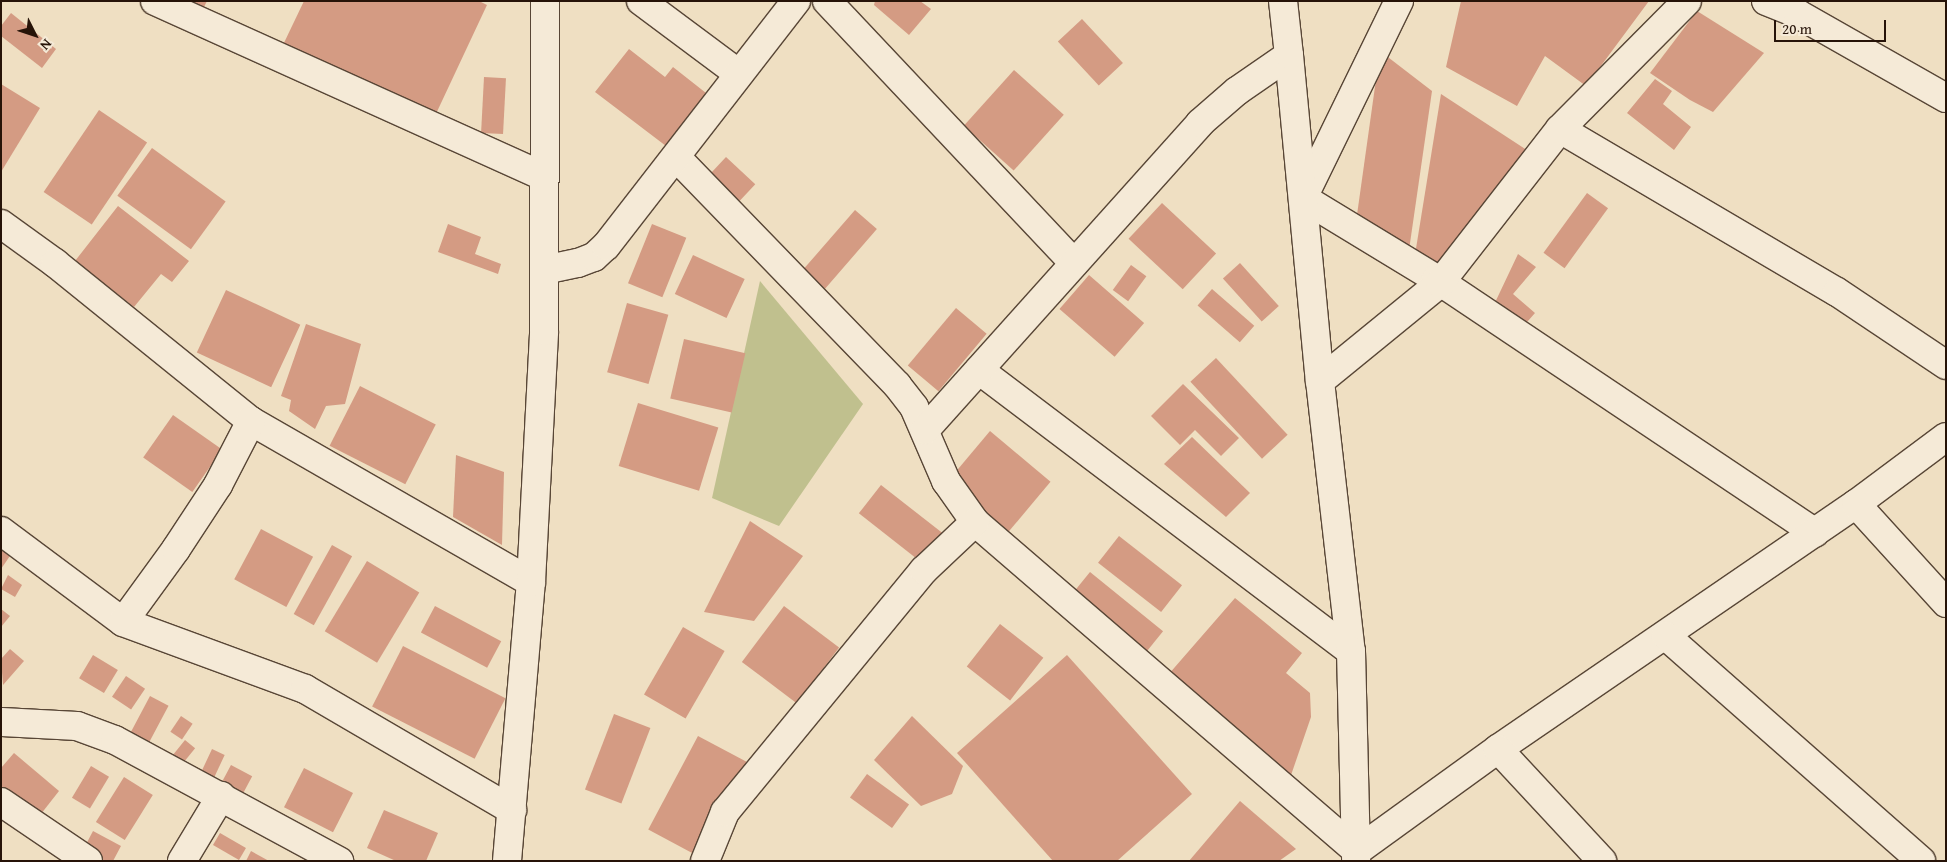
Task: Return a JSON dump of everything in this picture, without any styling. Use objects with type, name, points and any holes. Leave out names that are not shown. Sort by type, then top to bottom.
[{"type":"street","points":[[154,1],[543,176]]},
{"type":"street","points":[[509,860],[531,582],[544,270],[545,1]]},
{"type":"street","points":[[641,1],[740,74]]},
{"type":"street","points":[[544,270],[594,257],[676,157],[796,1]]},
{"type":"street","points":[[827,1],[1074,263]]},
{"type":"street","points":[[1282,1],[1289,55],[1320,381],[1351,650],[1356,856]]},
{"type":"street","points":[[1303,198],[1399,1]]},
{"type":"street","points":[[1320,381],[1440,283],[1560,129],[1687,1]]},
{"type":"street","points":[[1766,1],[1798,14],[1946,98]]},
{"type":"street","points":[[925,430],[1200,124],[1237,91],[1289,55]]},
{"type":"street","points":[[1560,129],[1837,292],[1946,365]]},
{"type":"street","points":[[676,157],[896,385],[914,407],[946,480],[975,522],[1356,856]]},
{"type":"street","points":[[1303,198],[1440,283],[1815,533]]},
{"type":"street","points":[[1,224],[55,263],[251,421],[531,582]]},
{"type":"street","points":[[979,370],[1351,650]]},
{"type":"street","points":[[124,622],[213,493],[251,421]]},
{"type":"street","points":[[1356,856],[1498,749],[1815,533],[1946,437]]},
{"type":"street","points":[[1856,504],[1946,603]]},
{"type":"street","points":[[705,861],[725,812],[924,570],[975,522]]},
{"type":"street","points":[[1,531],[124,622],[305,689],[512,810]]},
{"type":"street","points":[[1666,636],[1921,861]]},
{"type":"street","points":[[1,732],[2,721],[77,726],[115,740],[340,861]]},
{"type":"street","points":[[1498,749],[1602,861]]},
{"type":"street","points":[[182,861],[221,796]]},
{"type":"street","points":[[1,802],[88,861]]},
{"type":"green space","points":[[760,281],[863,404],[779,526],[712,498]]},
{"type":"building","points":[[171,1],[207,1],[200,15]]},
{"type":"building","points":[[304,1],[479,1],[487,5],[434,118],[282,47]]},
{"type":"building","points":[[875,1],[920,1],[931,9],[909,35],[874,5]]},
{"type":"building","points":[[1461,1],[1649,1],[1586,86],[1545,56],[1517,106],[1446,67]]},
{"type":"building","points":[[1697,11],[1764,53],[1713,112],[1690,100],[1650,73]]},
{"type":"building","points":[[11,13],[56,49],[42,68],[1,36],[1,26]]},
{"type":"building","points":[[1082,19],[1123,63],[1099,85],[1058,42]]},
{"type":"building","points":[[629,49],[665,77],[673,67],[706,93],[666,146],[595,92]]},
{"type":"building","points":[[1380,51],[1432,91],[1408,257],[1356,222]]},
{"type":"building","points":[[1014,70],[1064,115],[1014,171],[964,126]]},
{"type":"building","points":[[484,77],[506,78],[503,134],[481,133]]},
{"type":"building","points":[[1655,79],[1672,91],[1663,104],[1691,127],[1674,150],[1627,113]]},
{"type":"building","points":[[1,84],[40,108],[1,172]]},
{"type":"building","points":[[1441,94],[1530,152],[1435,275],[1414,261]]},
{"type":"building","points":[[99,110],[147,142],[92,225],[44,192]]},
{"type":"building","points":[[152,148],[226,201],[191,249],[117,196]]},
{"type":"building","points":[[726,157],[755,184],[740,201],[710,174]]},
{"type":"building","points":[[1587,193],[1608,208],[1565,268],[1544,253]]},
{"type":"building","points":[[1162,203],[1216,253],[1183,289],[1129,239]]},
{"type":"building","points":[[118,206],[189,261],[172,282],[161,274],[134,307],[75,261]]},
{"type":"building","points":[[855,210],[877,229],[825,289],[803,270]]},
{"type":"building","points":[[448,224],[481,237],[475,254],[501,264],[498,274],[438,252]]},
{"type":"building","points":[[652,224],[686,238],[662,297],[628,283]]},
{"type":"building","points":[[1518,254],[1536,267],[1513,294],[1535,313],[1521,329],[1491,311]]},
{"type":"building","points":[[693,255],[745,279],[726,318],[675,294]]},
{"type":"building","points":[[1240,263],[1279,306],[1262,321],[1223,278]]},
{"type":"building","points":[[1131,265],[1146,276],[1128,301],[1113,290]]},
{"type":"building","points":[[1089,275],[1144,323],[1115,357],[1059,309]]},
{"type":"building","points":[[1212,289],[1254,326],[1240,342],[1198,306]]},
{"type":"building","points":[[226,290],[300,325],[271,387],[197,353]]},
{"type":"building","points":[[627,303],[668,315],[648,384],[607,372]]},
{"type":"building","points":[[956,308],[987,334],[938,391],[908,365]]},
{"type":"building","points":[[306,324],[361,344],[345,404],[326,406],[315,429],[289,411],[291,400],[281,396]]},
{"type":"building","points":[[684,339],[745,353],[732,413],[670,398]]},
{"type":"building","points":[[1216,358],[1288,435],[1262,459],[1190,382]]},
{"type":"building","points":[[1183,384],[1239,438],[1221,456],[1195,430],[1180,445],[1151,416]]},
{"type":"building","points":[[360,386],[436,425],[405,484],[330,446]]},
{"type":"building","points":[[638,403],[718,428],[699,491],[619,466]]},
{"type":"building","points":[[173,415],[222,449],[192,492],[143,458]]},
{"type":"building","points":[[990,431],[1051,482],[1009,532],[948,481]]},
{"type":"building","points":[[1192,437],[1250,493],[1226,517],[1164,464]]},
{"type":"building","points":[[456,455],[504,472],[502,545],[453,517]]},
{"type":"building","points":[[881,485],[942,533],[920,561],[859,513]]},
{"type":"building","points":[[750,521],[803,556],[754,621],[704,612]]},
{"type":"building","points":[[261,529],[313,557],[286,607],[234,579]]},
{"type":"building","points":[[1119,536],[1182,585],[1161,612],[1098,563]]},
{"type":"building","points":[[1,542],[14,550],[1,569]]},
{"type":"building","points":[[332,545],[352,556],[314,625],[294,614]]},
{"type":"building","points":[[367,561],[419,592],[377,663],[325,631]]},
{"type":"building","points":[[1090,572],[1163,631],[1145,653],[1072,594]]},
{"type":"building","points":[[8,575],[22,585],[15,597],[1,589]]},
{"type":"building","points":[[1235,598],[1302,653],[1286,673],[1310,693],[1311,717],[1289,781],[1168,675]]},
{"type":"building","points":[[435,606],[501,641],[487,668],[421,632]]},
{"type":"building","points":[[784,606],[839,648],[797,703],[742,662]]},
{"type":"building","points":[[1,609],[10,616],[1,627]]},
{"type":"building","points":[[1000,624],[1043,658],[1010,700],[967,667]]},
{"type":"building","points":[[683,627],[725,651],[686,719],[644,695]]},
{"type":"building","points":[[403,646],[505,698],[475,759],[372,707]]},
{"type":"building","points":[[10,649],[24,661],[3,685],[1,659]]},
{"type":"building","points":[[93,655],[118,670],[104,693],[79,678]]},
{"type":"building","points":[[1067,655],[1192,794],[1117,861],[1053,861],[957,753]]},
{"type":"building","points":[[126,676],[145,689],[131,710],[112,697]]},
{"type":"building","points":[[150,696],[169,706],[149,742],[131,732]]},
{"type":"building","points":[[614,714],[650,728],[621,804],[585,790]]},
{"type":"building","points":[[181,716],[193,724],[182,740],[170,732]]},
{"type":"building","points":[[912,716],[963,766],[952,794],[921,806],[874,760]]},
{"type":"building","points":[[698,736],[747,762],[697,855],[648,830]]},
{"type":"building","points":[[185,740],[195,748],[179,768],[169,759]]},
{"type":"building","points":[[212,749],[225,755],[212,783],[199,777]]},
{"type":"building","points":[[14,753],[59,791],[37,819],[1,789],[1,768]]},
{"type":"building","points":[[231,765],[252,776],[240,798],[219,787]]},
{"type":"building","points":[[91,766],[109,777],[90,809],[72,798]]},
{"type":"building","points":[[304,768],[353,793],[333,832],[284,807]]},
{"type":"building","points":[[867,774],[909,805],[892,828],[850,797]]},
{"type":"building","points":[[124,777],[153,795],[125,840],[96,822]]},
{"type":"building","points":[[1240,801],[1296,849],[1279,861],[1189,861]]},
{"type":"building","points":[[384,810],[438,833],[426,861],[396,861],[367,848]]},
{"type":"building","points":[[93,831],[121,846],[113,861],[97,861],[82,852]]},
{"type":"building","points":[[220,833],[246,848],[239,860],[213,845]]},
{"type":"building","points":[[251,851],[269,861],[246,861]]}]
